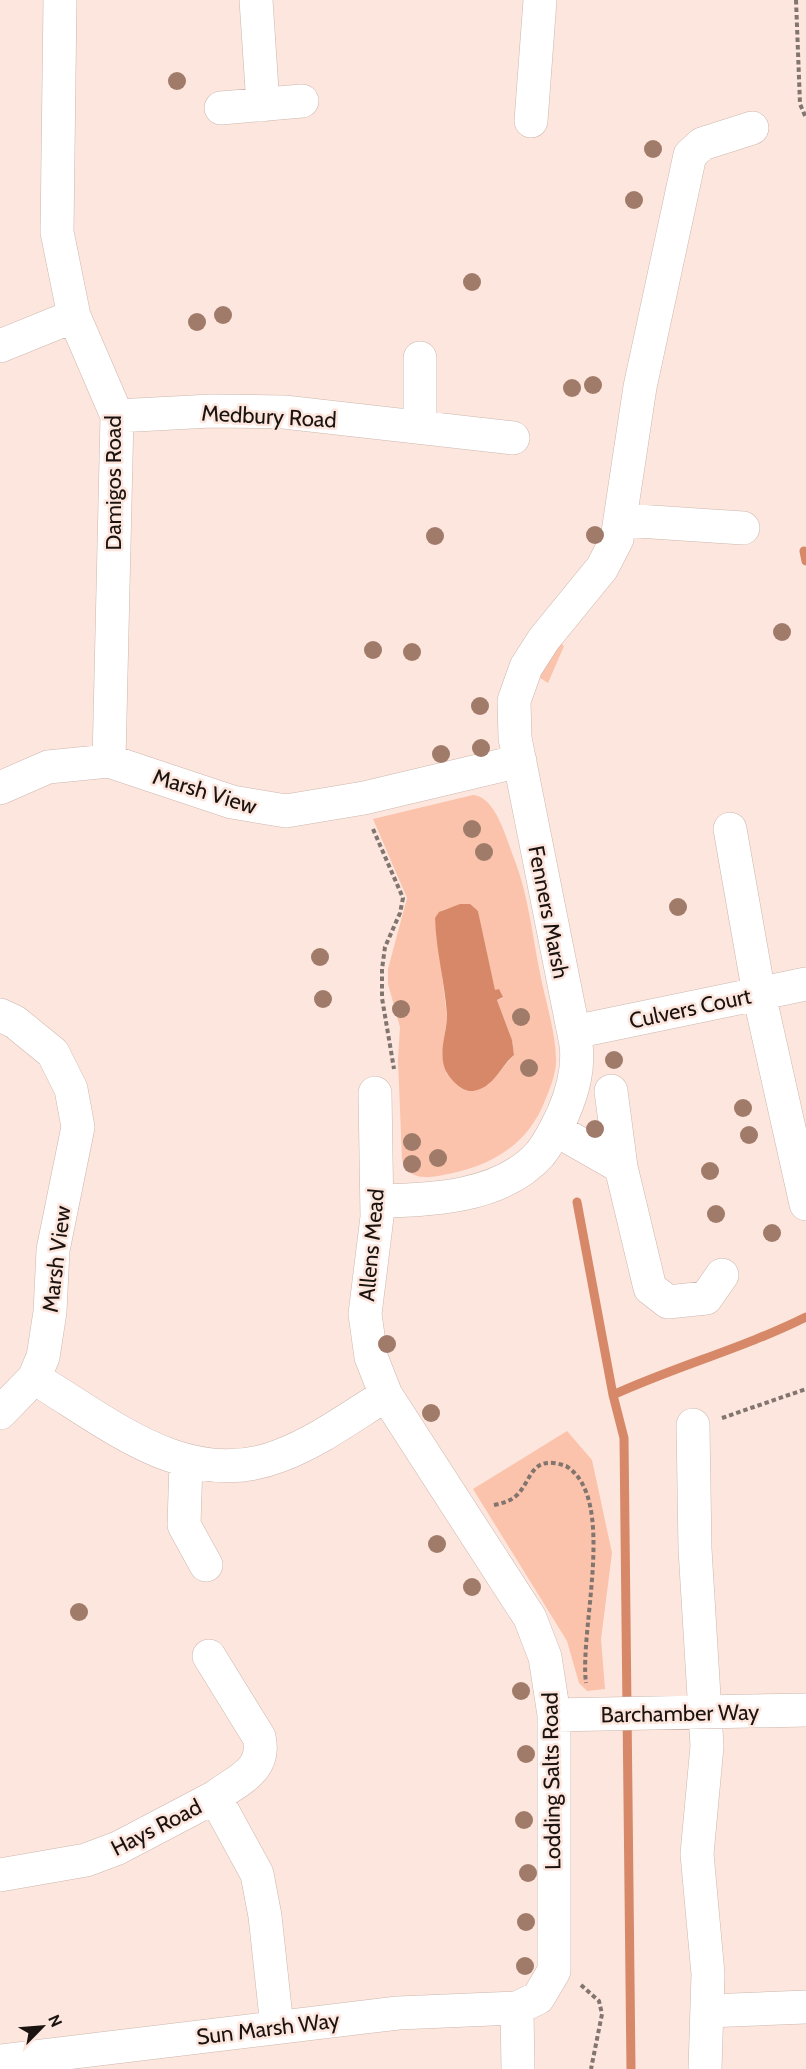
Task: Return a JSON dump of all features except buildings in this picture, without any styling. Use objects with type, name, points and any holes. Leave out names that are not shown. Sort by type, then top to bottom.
[{"type":"street","name":"Damigos Road","points":[[60,0],[57,232],[74,316],[117,416],[109,761]]},
{"type":"street","points":[[256,0],[263,105]]},
{"type":"street","points":[[531,122],[540,0]]},
{"type":"street","points":[[221,108],[302,101]]},
{"type":"street","name":"Fenners Marsh","points":[[377,1201],[431,1199],[495,1183],[535,1159],[556,1130],[575,1082],[577,1060],[574,1032],[520,760],[513,711],[522,676],[544,639],[602,568],[613,548],[622,520],[640,387],[690,155],[702,144],[753,128]]},
{"type":"street","points":[[0,346],[74,316]]},
{"type":"street","points":[[420,358],[420,427]]},
{"type":"street","name":"Medbury Road","points":[[117,416],[254,411],[513,438]]},
{"type":"street","points":[[622,520],[742,528]]},
{"type":"street","name":"Marsh View","points":[[0,788],[48,767],[109,761],[232,802],[275,811],[311,808],[520,760]]},
{"type":"street","points":[[730,829],[759,994],[806,1204]]},
{"type":"street","name":"Culvers Court","points":[[574,1032],[806,984]]},
{"type":"street","name":"Marsh View","points":[[0,1015],[15,1022],[53,1053],[70,1089],[78,1127],[53,1250],[50,1312],[43,1357],[34,1378],[0,1413]]},
{"type":"street","name":"Allens Mead","points":[[384,1085],[377,1201],[365,1314],[371,1357],[386,1395],[441,1476]]},
{"type":"street","points":[[611,1091],[621,1167],[650,1288],[668,1302],[706,1298],[722,1275]]},
{"type":"street","points":[[556,1130],[621,1167]]},
{"type":"street","points":[[34,1378],[154,1451],[186,1462],[232,1466],[272,1459],[315,1438],[386,1395]]},
{"type":"street","points":[[693,1425],[696,1712],[708,1746],[697,1854],[708,1974],[705,2069]]},
{"type":"street","points":[[186,1462],[184,1525],[206,1565]]},
{"type":"street","name":"Lodding Salts Road","points":[[441,1476],[530,1618],[545,1657],[554,1715],[554,1971]]},
{"type":"street","points":[[209,1656],[258,1737],[262,1751],[257,1767],[215,1797]]},
{"type":"street","name":"Barchamber Way","points":[[554,1715],[594,1702],[696,1712],[806,1710]]},
{"type":"street","name":"Hays Road","points":[[0,1875],[86,1860],[118,1848],[215,1797],[257,1874],[265,1916],[277,2028]]},
{"type":"street","points":[[518,2069],[526,2004],[545,1990],[554,1971]]},
{"type":"street","name":"Sun Marsh Way","points":[[0,2061],[410,2012],[526,2004]]},
{"type":"street","points":[[708,2011],[806,2007]]},
{"type":"path","points":[[796,0],[800,104],[806,118]]},
{"type":"path","points":[[378,794],[368,816],[403,900],[385,947],[382,969],[382,998],[392,1049],[384,1085]]},
{"type":"path","points":[[693,1425],[746,1412],[806,1389]]},
{"type":"path","points":[[484,1508],[511,1500],[532,1471],[548,1463],[569,1467],[581,1482],[588,1498],[593,1529],[592,1575],[584,1653],[594,1702]]},
{"type":"path","points":[[554,1971],[579,1983],[599,2001],[602,2014],[591,2069]]},
{"type":"shaded area","points":[[559,642],[564,646],[548,683],[537,676]]},
{"type":"shaded area","points":[[473,795],[489,803],[505,832],[519,874],[554,1035],[556,1063],[553,1078],[538,1115],[529,1130],[517,1142],[489,1161],[432,1177],[421,1177],[411,1173],[402,1159],[398,1060],[400,1027],[388,984],[388,969],[407,898],[373,819]],"holes":[[[464,904],[478,911],[495,991],[503,998],[497,1000],[512,1040],[514,1055],[488,1085],[461,1088],[447,1074],[442,1056],[447,1017],[435,918],[443,910]]]},
{"type":"shaded area","points":[[460,904],[470,904],[478,911],[495,990],[499,989],[503,997],[497,1000],[512,1040],[514,1055],[492,1081],[473,1091],[464,1089],[451,1079],[443,1060],[447,1015],[435,918],[439,912]]},
{"type":"shaded area","points":[[567,1431],[592,1460],[612,1553],[601,1639],[605,1689],[587,1691],[579,1683],[567,1641],[473,1489]]},
{"type":"waterway","points":[[804,551],[806,561]]},
{"type":"waterway","points":[[577,1202],[613,1395],[624,1438],[631,2069]]},
{"type":"waterway","points":[[613,1395],[759,1338],[806,1317]]}]
